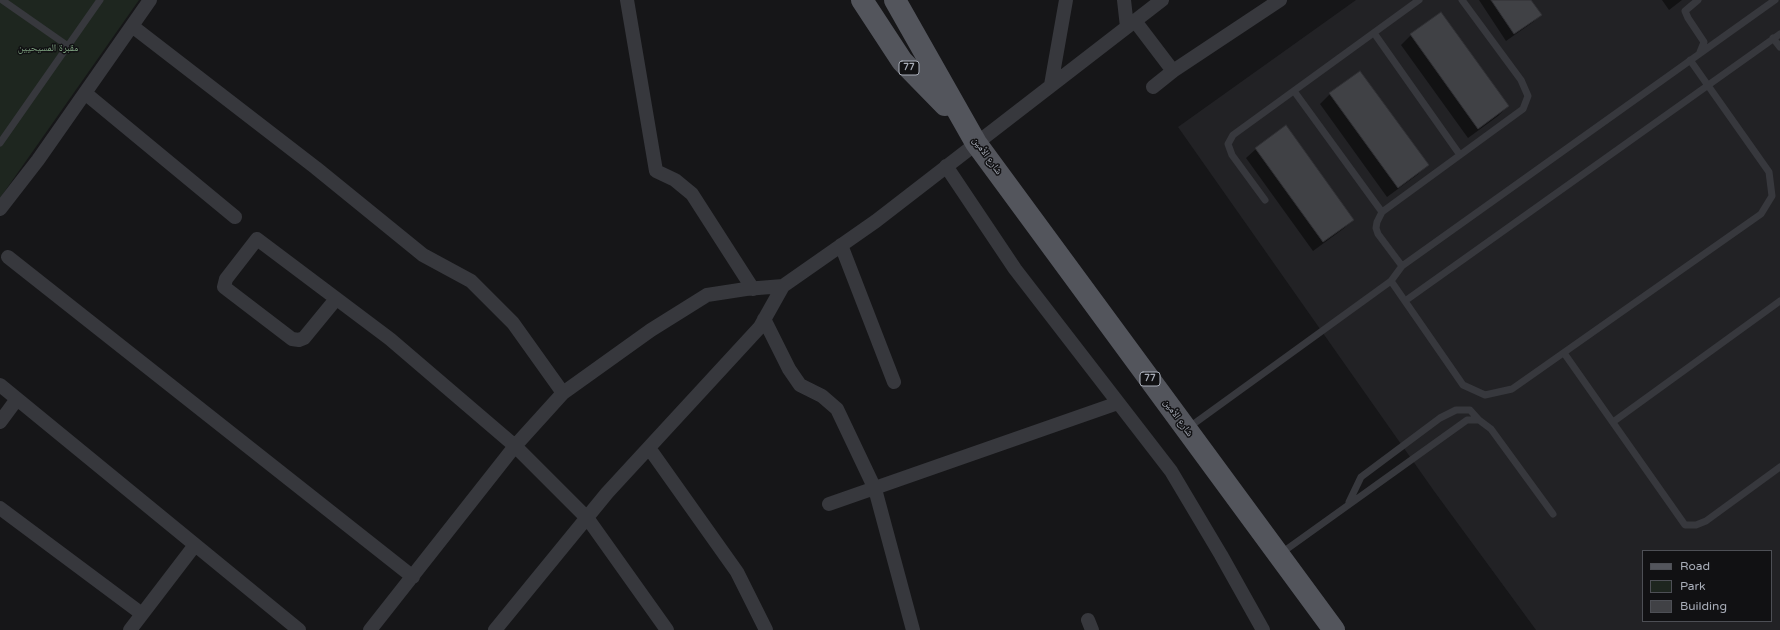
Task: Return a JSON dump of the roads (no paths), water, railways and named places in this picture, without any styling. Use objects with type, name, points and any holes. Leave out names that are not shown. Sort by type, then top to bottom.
[{"type":"main road","name":"شارع الأمين","points":[[862,0],[902,60],[971,135],[1334,630]]},
{"type":"main road","name":"شارع الأمين","points":[[895,0],[971,135]]},
{"type":"street","points":[[0,209],[38,160],[150,0]]},
{"type":"street","points":[[627,0],[656,171],[675,180],[692,194],[753,289]]},
{"type":"street","points":[[1051,85],[1066,0]]},
{"type":"street","points":[[1124,0],[1131,24],[1173,71]]},
{"type":"street","points":[[495,630],[588,519],[607,493],[760,327],[783,286],[876,221],[946,166],[971,135],[1051,85],[1162,0]]},
{"type":"street","points":[[1153,87],[1173,71],[1280,0]]},
{"type":"street","points":[[132,26],[316,168],[424,255],[471,282],[513,323],[563,393]]},
{"type":"street","points":[[85,93],[235,217]]},
{"type":"street","points":[[946,166],[1015,269],[1171,471],[1221,555],[1262,630]]},
{"type":"street","points":[[336,299],[304,338],[299,340],[292,339],[224,287],[226,279],[257,240],[390,339],[515,446],[588,519],[667,630]]},
{"type":"street","points":[[841,245],[894,382]]},
{"type":"street","points":[[8,257],[413,577]]},
{"type":"street","points":[[370,630],[515,446],[563,393],[651,330],[707,295],[783,286]]},
{"type":"street","points":[[764,319],[789,370],[800,385],[822,396],[837,408],[874,489],[913,630]]},
{"type":"street","points":[[0,385],[299,630]]},
{"type":"street","points":[[0,422],[17,399]]},
{"type":"street","points":[[829,504],[1118,403]]},
{"type":"street","points":[[649,448],[737,572],[766,630]]},
{"type":"street","points":[[0,508],[142,614]]},
{"type":"street","points":[[130,630],[195,545]]},
{"type":"lane","points":[[2,0],[68,46]]},
{"type":"lane","points":[[1,139],[100,0]]},
{"type":"lane","points":[[1265,200],[1232,155],[1228,144],[1233,135],[1419,0]]},
{"type":"lane","points":[[1402,266],[1378,234],[1376,228],[1377,222],[1382,212],[1523,108],[1528,96],[1521,80],[1462,0]]},
{"type":"lane","points":[[1698,0],[1685,11],[1704,42],[1700,52]]},
{"type":"lane","points":[[1186,429],[1391,281],[1402,266],[1700,52],[1775,0]]},
{"type":"lane","points":[[1374,33],[1460,155]]},
{"type":"lane","points":[[1405,301],[1707,84],[1780,34]]},
{"type":"lane","points":[[1773,38],[1780,47]]},
{"type":"lane","points":[[1391,281],[1463,385],[1485,395],[1512,389],[1761,214],[1772,196],[1769,172],[1690,60]]},
{"type":"lane","points":[[1294,91],[1382,212]]},
{"type":"lane","points":[[1613,422],[1780,301]]},
{"type":"lane","points":[[1564,353],[1686,525],[1696,525],[1706,521],[1780,467]]},
{"type":"lane","points":[[1348,504],[1361,477],[1440,418],[1456,410],[1470,410],[1479,420],[1491,429],[1553,514]]},
{"type":"lane","points":[[1278,555],[1466,420],[1479,420]]},
{"type":"park label","name":"مقبرة المسيحيين","points":[[48,48]]}]
